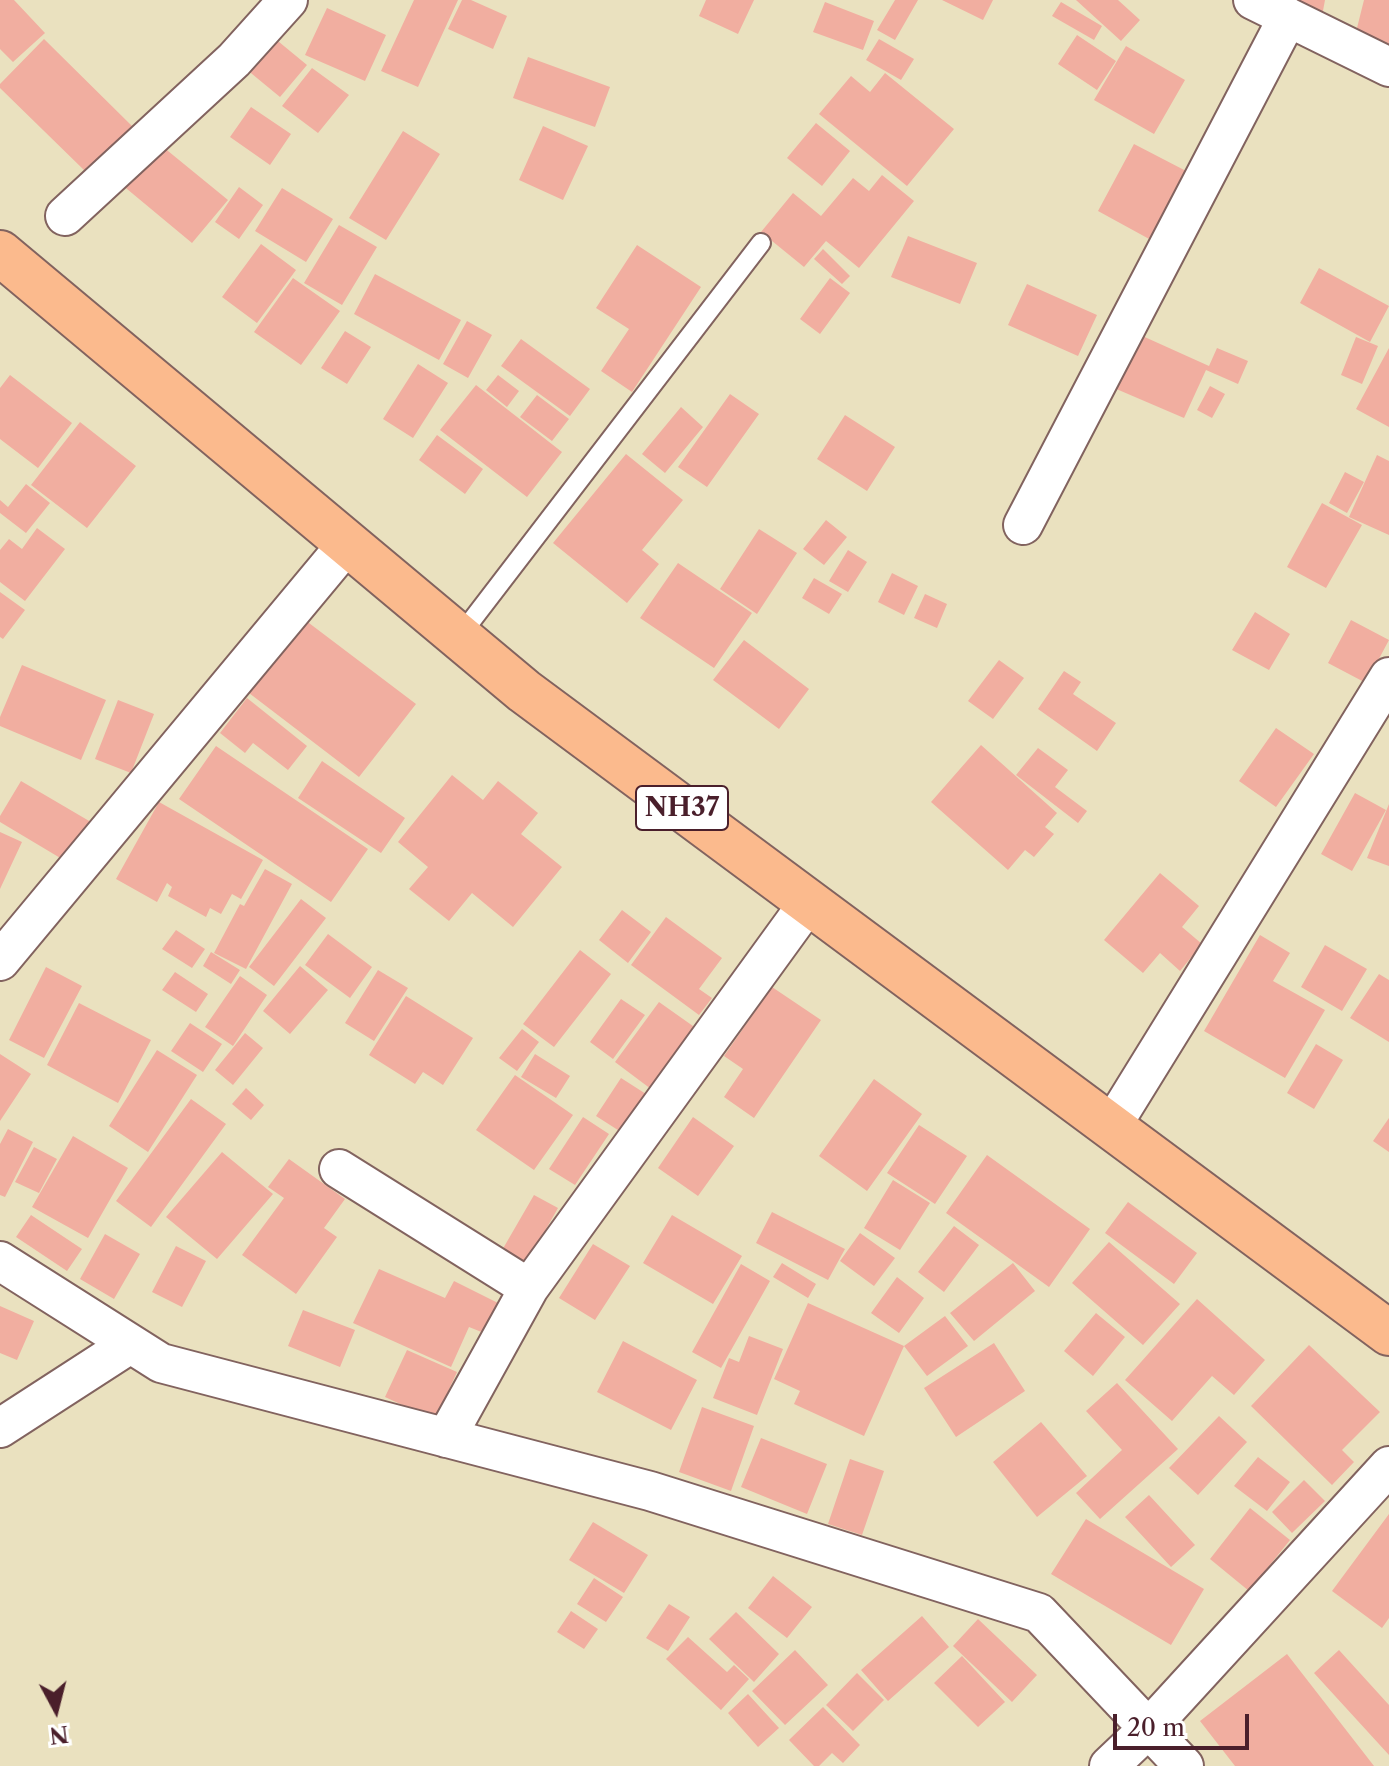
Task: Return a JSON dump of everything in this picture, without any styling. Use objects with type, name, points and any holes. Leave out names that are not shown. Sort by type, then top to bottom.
[{"type":"highway","name":"NH37","points":[[0,253],[524,691],[1389,1333]]},
{"type":"street","points":[[65,216],[234,60],[288,0]]},
{"type":"street","points":[[1253,0],[1389,67]]},
{"type":"street","points":[[1023,525],[1288,17]]},
{"type":"street","points":[[0,961],[347,544]]},
{"type":"street","points":[[1111,1127],[1389,677]]},
{"type":"street","points":[[446,1438],[529,1288],[809,902]]},
{"type":"street","points":[[339,1169],[529,1288]]},
{"type":"street","points":[[0,1261],[161,1363],[650,1491],[1039,1613],[1184,1766]]},
{"type":"street","points":[[0,1428],[130,1344]]},
{"type":"street","points":[[1109,1766],[1149,1728],[1389,1466]]},
{"type":"lane","points":[[459,637],[761,243]]},
{"type":"building","points":[[0,0],[14,0],[45,33],[13,62],[0,49]]},
{"type":"building","points":[[414,0],[458,0],[418,87],[381,71]]},
{"type":"building","points":[[462,0],[471,0],[507,16],[493,49],[448,29]]},
{"type":"building","points":[[706,0],[754,0],[738,34],[699,16]]},
{"type":"building","points":[[895,0],[918,0],[895,40],[877,30]]},
{"type":"building","points":[[942,0],[993,0],[983,20]]},
{"type":"building","points":[[1076,0],[1118,0],[1140,20],[1121,41]]},
{"type":"building","points":[[1283,0],[1325,0],[1322,16]]},
{"type":"building","points":[[1364,0],[1389,0],[1389,48],[1354,40]]},
{"type":"building","points":[[825,2],[874,21],[863,50],[813,32]]},
{"type":"building","points":[[1061,2],[1102,26],[1094,40],[1052,16]]},
{"type":"building","points":[[327,8],[386,35],[365,81],[305,55]]},
{"type":"building","points":[[1077,35],[1116,61],[1097,90],[1058,64]]},
{"type":"building","points":[[273,37],[307,65],[280,97],[246,69]]},
{"type":"building","points":[[44,39],[132,126],[86,172],[0,88],[0,84]]},
{"type":"building","points":[[879,39],[914,59],[901,80],[866,60]]},
{"type":"building","points":[[1126,46],[1185,80],[1154,134],[1094,100]]},
{"type":"building","points":[[528,57],[610,87],[595,127],[513,98]]},
{"type":"building","points":[[312,68],[349,95],[318,133],[282,106]]},
{"type":"building","points":[[885,73],[954,129],[907,186],[819,114],[851,76],[870,92]]},
{"type":"building","points":[[251,107],[291,134],[270,165],[230,137]]},
{"type":"building","points":[[816,123],[850,151],[822,186],[787,158]]},
{"type":"building","points":[[543,126],[588,146],[563,200],[519,180]]},
{"type":"building","points":[[403,131],[440,154],[386,240],[349,218]]},
{"type":"building","points":[[157,142],[228,200],[192,243],[121,184]]},
{"type":"building","points":[[1134,144],[1188,172],[1151,240],[1098,211]]},
{"type":"building","points":[[882,175],[914,201],[859,268],[826,241],[804,267],[761,232],[793,193],[821,216],[853,178],[869,191]]},
{"type":"building","points":[[239,187],[263,205],[239,239],[215,222]]},
{"type":"building","points":[[282,188],[333,219],[306,262],[255,231]]},
{"type":"building","points":[[339,225],[377,247],[342,305],[304,283]]},
{"type":"building","points":[[908,236],[977,263],[960,304],[891,277]]},
{"type":"building","points":[[261,244],[296,270],[257,323],[222,297]]},
{"type":"building","points":[[637,245],[701,287],[632,392],[601,371],[629,329],[596,308]]},
{"type":"building","points":[[823,249],[850,276],[842,284],[814,259]]},
{"type":"building","points":[[1319,268],[1389,306],[1370,342],[1300,303]]},
{"type":"building","points":[[375,274],[461,320],[439,360],[354,314]]},
{"type":"building","points":[[293,278],[340,311],[301,365],[254,332]]},
{"type":"building","points":[[830,278],[850,293],[820,334],[800,319]]},
{"type":"building","points":[[1027,284],[1097,315],[1078,356],[1008,325]]},
{"type":"building","points":[[467,321],[492,335],[468,378],[443,364]]},
{"type":"building","points":[[345,331],[371,347],[347,384],[321,368]]},
{"type":"building","points":[[1138,334],[1209,366],[1217,348],[1248,361],[1238,384],[1206,370],[1184,418],[1114,388]]},
{"type":"building","points":[[1356,337],[1378,346],[1362,384],[1341,375]]},
{"type":"building","points":[[521,339],[590,389],[570,416],[501,366]]},
{"type":"building","points":[[1389,348],[1389,427],[1356,409]]},
{"type":"building","points":[[418,364],[448,383],[413,438],[383,419]]},
{"type":"building","points":[[10,375],[72,423],[38,468],[0,439],[0,388]]},
{"type":"building","points":[[498,375],[519,391],[507,407],[486,390]]},
{"type":"building","points":[[476,385],[562,452],[527,497],[440,430]]},
{"type":"building","points":[[1210,386],[1225,394],[1212,418],[1197,410]]},
{"type":"building","points":[[730,394],[759,414],[707,487],[678,467]]},
{"type":"building","points":[[537,395],[569,419],[552,441],[520,417]]},
{"type":"building","points":[[681,407],[703,427],[665,473],[642,454]]},
{"type":"building","points":[[845,415],[895,447],[867,491],[817,459]]},
{"type":"building","points":[[80,422],[136,466],[87,528],[31,485]]},
{"type":"building","points":[[437,435],[483,469],[465,494],[419,460]]},
{"type":"building","points":[[626,454],[683,500],[642,550],[659,564],[627,603],[553,543]]},
{"type":"building","points":[[1377,455],[1389,461],[1389,535],[1349,517]]},
{"type":"building","points":[[1345,472],[1364,482],[1347,513],[1329,503]]},
{"type":"building","points":[[26,484],[50,503],[26,533],[0,513],[0,500],[8,507]]},
{"type":"building","points":[[1322,503],[1362,525],[1326,588],[1287,567]]},
{"type":"building","points":[[826,520],[847,537],[824,565],[803,549]]},
{"type":"building","points":[[37,528],[65,549],[25,601],[0,582],[0,550],[9,539],[22,549]]},
{"type":"building","points":[[759,529],[797,553],[757,614],[720,589]]},
{"type":"building","points":[[848,550],[867,562],[848,592],[829,581]]},
{"type":"building","points":[[678,563],[752,613],[714,668],[640,618]]},
{"type":"building","points":[[892,573],[918,586],[904,615],[878,602]]},
{"type":"building","points":[[814,578],[842,594],[829,614],[802,598]]},
{"type":"building","points":[[0,592],[25,610],[3,639],[0,637]]},
{"type":"building","points":[[925,594],[947,604],[937,628],[914,618]]},
{"type":"building","points":[[1255,612],[1290,634],[1269,670],[1232,650]]},
{"type":"building","points":[[305,620],[416,704],[359,777],[249,693]]},
{"type":"building","points":[[1351,620],[1389,640],[1366,683],[1328,663]]},
{"type":"building","points":[[744,640],[809,689],[779,729],[713,680]]},
{"type":"building","points":[[999,660],[1024,678],[993,719],[968,701]]},
{"type":"building","points":[[22,665],[106,700],[81,760],[0,726],[0,717]]},
{"type":"building","points":[[1064,671],[1081,682],[1073,694],[1116,723],[1097,751],[1038,709]]},
{"type":"building","points":[[247,698],[307,746],[288,770],[253,743],[245,753],[220,733]]},
{"type":"building","points":[[118,700],[154,714],[131,773],[95,759]]},
{"type":"building","points":[[1276,728],[1314,754],[1276,807],[1239,781]]},
{"type":"building","points":[[981,745],[1057,813],[1045,827],[1054,834],[1034,857],[1025,850],[1008,870],[931,802]]},
{"type":"building","points":[[216,746],[368,849],[331,902],[179,799]]},
{"type":"building","points":[[1038,748],[1068,770],[1055,787],[1087,811],[1078,823],[1016,775]]},
{"type":"building","points":[[322,761],[405,818],[381,853],[298,798]]},
{"type":"building","points":[[452,775],[483,800],[498,781],[538,813],[521,834],[562,867],[513,927],[472,893],[449,921],[409,889],[428,867],[398,842]]},
{"type":"building","points":[[21,781],[96,825],[72,865],[0,822],[0,816]]},
{"type":"building","points":[[1355,793],[1386,810],[1352,871],[1321,854]]},
{"type":"building","points":[[159,802],[263,860],[241,899],[232,894],[221,914],[210,908],[206,917],[168,896],[172,887],[167,883],[157,902],[116,879]]},
{"type":"building","points":[[1389,804],[1389,866],[1367,858]]},
{"type":"building","points":[[0,832],[22,842],[0,889]]},
{"type":"building","points":[[265,869],[292,884],[246,969],[214,953],[240,904],[244,906]]},
{"type":"building","points":[[1160,873],[1199,906],[1182,927],[1202,944],[1180,971],[1160,953],[1143,973],[1104,940]]},
{"type":"building","points":[[301,899],[326,918],[274,986],[249,967]]},
{"type":"building","points":[[622,910],[651,932],[628,963],[599,940]]},
{"type":"building","points":[[666,917],[722,958],[699,989],[712,998],[699,1015],[631,965]]},
{"type":"building","points":[[176,930],[205,949],[192,968],[162,949]]},
{"type":"building","points":[[328,934],[372,967],[350,998],[305,965]]},
{"type":"building","points":[[1260,935],[1290,953],[1273,981],[1325,1010],[1285,1078],[1204,1031]]},
{"type":"building","points":[[1325,945],[1367,969],[1342,1011],[1301,987]]},
{"type":"building","points":[[580,950],[611,974],[554,1047],[523,1024]]},
{"type":"building","points":[[211,952],[240,970],[231,984],[203,966]]},
{"type":"building","points":[[300,966],[328,990],[290,1034],[263,1011]]},
{"type":"building","points":[[46,967],[82,986],[44,1058],[9,1040]]},
{"type":"building","points":[[378,970],[408,988],[374,1041],[345,1023]]},
{"type":"building","points":[[175,972],[208,994],[196,1012],[162,990]]},
{"type":"building","points":[[1379,974],[1389,980],[1389,1042],[1350,1018]]},
{"type":"building","points":[[240,976],[267,995],[233,1046],[205,1027]]},
{"type":"building","points":[[772,987],[821,1020],[754,1118],[724,1097],[743,1069],[724,1056]]},
{"type":"building","points":[[406,996],[473,1038],[443,1085],[423,1072],[415,1084],[369,1055]]},
{"type":"building","points":[[621,999],[645,1015],[613,1059],[590,1042]]},
{"type":"building","points":[[659,1002],[700,1031],[655,1092],[615,1062]]},
{"type":"building","points":[[79,1003],[151,1040],[118,1103],[47,1065]]},
{"type":"building","points":[[190,1023],[222,1044],[203,1072],[171,1051]]},
{"type":"building","points":[[522,1029],[539,1042],[517,1071],[499,1058]]},
{"type":"building","points":[[245,1033],[263,1048],[233,1085],[215,1070]]},
{"type":"building","points":[[1316,1044],[1343,1060],[1314,1109],[1287,1093]]},
{"type":"building","points":[[157,1050],[197,1075],[148,1152],[109,1126]]},
{"type":"building","points":[[0,1054],[31,1074],[0,1121]]},
{"type":"building","points":[[535,1054],[570,1076],[556,1098],[521,1077]]},
{"type":"building","points":[[515,1075],[573,1115],[534,1170],[476,1130]]},
{"type":"building","points":[[621,1078],[646,1094],[621,1132],[596,1116]]},
{"type":"building","points":[[874,1079],[922,1114],[867,1191],[819,1156]]},
{"type":"building","points":[[246,1088],[264,1105],[251,1120],[232,1104]]},
{"type":"building","points":[[191,1099],[226,1124],[151,1227],[116,1201]]},
{"type":"building","points":[[583,1117],[609,1134],[575,1185],[549,1169]]},
{"type":"building","points":[[693,1117],[734,1146],[698,1196],[658,1168]]},
{"type":"building","points":[[1389,1118],[1389,1152],[1373,1141]]},
{"type":"building","points":[[919,1125],[967,1156],[935,1204],[887,1173]]},
{"type":"building","points":[[8,1129],[33,1142],[5,1197],[0,1195],[0,1144]]},
{"type":"building","points":[[73,1136],[128,1168],[88,1238],[32,1207]]},
{"type":"building","points":[[34,1147],[57,1159],[39,1193],[15,1182]]},
{"type":"building","points":[[222,1152],[273,1194],[217,1259],[166,1217]]},
{"type":"building","points":[[987,1155],[1090,1229],[1049,1287],[946,1213]]},
{"type":"building","points":[[289,1159],[345,1199],[324,1228],[337,1237],[296,1294],[242,1255],[284,1198],[268,1187]]},
{"type":"building","points":[[893,1180],[930,1203],[900,1250],[864,1228]]},
{"type":"building","points":[[534,1195],[558,1208],[525,1266],[501,1252]]},
{"type":"building","points":[[1128,1202],[1197,1253],[1174,1284],[1105,1233]]},
{"type":"building","points":[[772,1212],[845,1249],[828,1280],[756,1243]]},
{"type":"building","points":[[31,1215],[82,1249],[67,1271],[16,1237]]},
{"type":"building","points":[[672,1215],[742,1256],[713,1304],[643,1263]]},
{"type":"building","points":[[954,1226],[979,1245],[944,1292],[918,1272]]},
{"type":"building","points":[[860,1233],[895,1258],[874,1286],[840,1261]]},
{"type":"building","points":[[105,1234],[140,1254],[114,1299],[80,1279]]},
{"type":"building","points":[[1109,1242],[1180,1304],[1143,1345],[1072,1283]]},
{"type":"building","points":[[593,1244],[630,1266],[595,1320],[559,1298]]},
{"type":"building","points":[[176,1246],[206,1261],[182,1307],[152,1292]]},
{"type":"building","points":[[782,1263],[816,1284],[808,1298],[773,1277]]},
{"type":"building","points":[[1013,1263],[1035,1291],[974,1341],[950,1313]]},
{"type":"building","points":[[741,1264],[770,1281],[721,1368],[692,1352]]},
{"type":"building","points":[[379,1269],[445,1298],[454,1281],[498,1303],[484,1333],[469,1327],[451,1367],[353,1323]]},
{"type":"building","points":[[897,1277],[924,1298],[899,1333],[871,1313]]},
{"type":"building","points":[[1197,1299],[1265,1360],[1234,1395],[1212,1376],[1172,1421],[1125,1380]]},
{"type":"building","points":[[808,1303],[904,1346],[864,1436],[794,1404],[800,1391],[774,1379]]},
{"type":"building","points":[[0,1306],[34,1321],[17,1360],[0,1353]]},
{"type":"building","points":[[303,1310],[355,1330],[340,1367],[288,1346]]},
{"type":"building","points":[[1096,1313],[1125,1337],[1093,1376],[1064,1351]]},
{"type":"building","points":[[945,1316],[968,1346],[927,1376],[904,1346]]},
{"type":"building","points":[[749,1336],[783,1349],[757,1415],[713,1398],[729,1358],[739,1362]]},
{"type":"building","points":[[623,1341],[697,1380],[671,1430],[597,1392]]},
{"type":"building","points":[[994,1343],[1025,1391],[956,1437],[924,1388]]},
{"type":"building","points":[[1309,1345],[1380,1412],[1342,1450],[1354,1462],[1332,1485],[1251,1406]]},
{"type":"building","points":[[407,1350],[457,1372],[435,1420],[385,1397]]},
{"type":"building","points":[[1117,1383],[1178,1449],[1100,1519],[1076,1493],[1122,1450],[1086,1411]]},
{"type":"building","points":[[702,1407],[754,1426],[731,1491],[679,1472]]},
{"type":"building","points":[[1219,1416],[1247,1442],[1198,1495],[1169,1468]]},
{"type":"building","points":[[1041,1422],[1087,1476],[1037,1517],[993,1462]]},
{"type":"building","points":[[761,1438],[827,1464],[807,1514],[741,1487]]},
{"type":"building","points":[[1258,1457],[1290,1482],[1267,1511],[1234,1486]]},
{"type":"building","points":[[850,1459],[884,1471],[862,1535],[828,1524]]},
{"type":"building","points":[[1304,1480],[1325,1501],[1292,1533],[1272,1512]]},
{"type":"building","points":[[1149,1495],[1195,1545],[1171,1567],[1125,1517]]},
{"type":"building","points":[[1250,1508],[1290,1540],[1249,1591],[1210,1559]]},
{"type":"building","points":[[1389,1514],[1389,1618],[1382,1628],[1332,1591]]},
{"type":"building","points":[[1086,1519],[1204,1589],[1171,1645],[1051,1574]]},
{"type":"building","points":[[593,1522],[648,1555],[624,1593],[569,1560]]},
{"type":"building","points":[[773,1576],[812,1607],[787,1638],[748,1608]]},
{"type":"building","points":[[594,1578],[623,1597],[606,1622],[577,1604]]},
{"type":"building","points":[[669,1604],[690,1617],[668,1651],[646,1638]]},
{"type":"building","points":[[571,1611],[598,1629],[584,1649],[557,1632]]},
{"type":"building","points":[[736,1612],[779,1654],[754,1682],[709,1639]]},
{"type":"building","points":[[922,1616],[949,1647],[888,1701],[861,1670]]},
{"type":"building","points":[[978,1619],[1037,1675],[1012,1702],[953,1646]]},
{"type":"building","points":[[688,1637],[727,1672],[734,1665],[749,1679],[721,1710],[666,1659]]},
{"type":"building","points":[[795,1650],[828,1685],[785,1725],[752,1691]]},
{"type":"building","points":[[1339,1650],[1389,1705],[1389,1755],[1314,1673]]},
{"type":"building","points":[[1287,1654],[1374,1766],[1235,1766],[1200,1721]]},
{"type":"building","points":[[962,1656],[1005,1702],[978,1727],[934,1683]]},
{"type":"building","points":[[857,1673],[884,1700],[853,1731],[826,1705]]},
{"type":"building","points":[[748,1694],[779,1728],[758,1747],[728,1713]]},
{"type":"building","points":[[823,1707],[860,1745],[843,1763],[832,1753],[819,1766],[814,1766],[789,1740]]}]
